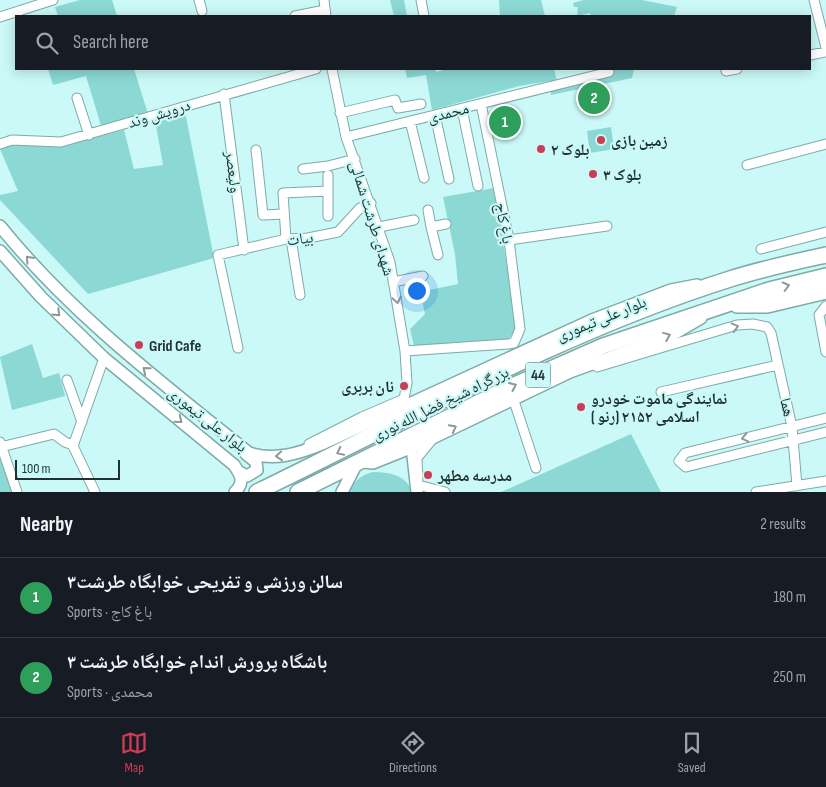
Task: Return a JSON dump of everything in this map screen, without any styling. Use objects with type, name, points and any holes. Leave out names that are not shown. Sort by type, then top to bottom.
[{"type":"highway","points":[[732,278],[769,263],[826,245]]},
{"type":"highway","name":"بزرگراه شیخ فضل‌الله نوری","points":[[257,492],[521,363],[600,328],[732,278],[826,255]]},
{"type":"highway","name":"بزرگراه شیخ فضل‌الله نوری","points":[[298,492],[508,388],[603,346],[769,290],[826,276]]},
{"type":"highway","points":[[723,305],[767,305],[826,292]]},
{"type":"main road","name":"بلوار علی تیموری","points":[[0,226],[54,288],[124,352],[248,452],[255,455],[277,457],[298,453],[322,444],[592,320],[671,290],[714,284]]},
{"type":"main road","name":"بلوار علی تیموری","points":[[0,251],[41,297],[104,358],[234,465],[239,472],[242,482],[235,492]]},
{"type":"main road","points":[[342,492],[358,462],[373,463],[433,439],[513,398],[570,372],[672,334],[723,305]]},
{"type":"main road","points":[[222,431],[257,465],[257,470],[252,476],[239,472]]},
{"type":"main road","points":[[413,456],[418,489]]},
{"type":"street","points":[[0,17],[53,0]]},
{"type":"street","points":[[199,0],[202,11]]},
{"type":"street","points":[[305,15],[326,13],[324,0]]},
{"type":"street","points":[[420,0],[424,15]]},
{"type":"street","points":[[814,0],[826,48]]},
{"type":"street","points":[[811,55],[826,52]]},
{"type":"street","name":"درویش‌ وند","points":[[0,144],[12,140],[61,142],[312,70]]},
{"type":"street","name":"شهدای طرشت شمالی","points":[[298,453],[312,443],[362,417],[404,400],[407,382],[405,350],[394,282],[379,226],[346,137],[332,70]]},
{"type":"street","points":[[726,71],[732,70]]},
{"type":"street","name":"محمدی","points":[[346,137],[609,72]]},
{"type":"street","name":"ولیعصر","points":[[224,94],[244,250]]},
{"type":"street","points":[[78,98],[89,135]]},
{"type":"street","points":[[340,113],[395,100],[398,108],[421,104]]},
{"type":"street","name":"باغ کاج","points":[[405,350],[514,343],[520,329],[509,240],[481,104]]},
{"type":"street","points":[[462,108],[478,186]]},
{"type":"street","points":[[435,115],[449,179]]},
{"type":"street","points":[[410,121],[424,178]]},
{"type":"street","points":[[747,165],[826,144]]},
{"type":"street","points":[[256,150],[263,215],[284,214]]},
{"type":"street","points":[[303,169],[328,166],[355,159]]},
{"type":"street","points":[[328,175],[328,216]]},
{"type":"street","points":[[300,295],[284,214],[283,193],[328,191]]},
{"type":"street","name":"بیات","points":[[238,348],[218,255],[289,239],[338,232],[360,208],[371,204]]},
{"type":"street","points":[[428,210],[438,255]]},
{"type":"street","points":[[379,226],[414,220]]},
{"type":"street","points":[[431,227],[446,224]]},
{"type":"street","points":[[509,240],[606,226]]},
{"type":"street","points":[[761,249],[826,232]]},
{"type":"street","points":[[394,282],[423,276]]},
{"type":"street","points":[[826,306],[819,315],[826,352]]},
{"type":"street","name":"هما","points":[[570,372],[598,367],[737,326],[761,325],[769,330],[778,365],[792,427],[798,486]]},
{"type":"street","points":[[95,492],[86,470],[74,452],[73,445],[104,358]]},
{"type":"street","points":[[661,392],[778,365]]},
{"type":"street","points":[[67,380],[82,422]]},
{"type":"street","points":[[513,398],[536,468]]},
{"type":"street","points":[[826,418],[685,452],[679,461],[686,467],[826,432]]},
{"type":"street","points":[[17,492],[1,444],[54,434],[73,445]]},
{"type":"street","points":[[433,439],[417,458],[418,489],[445,492]]},
{"type":"street","points":[[756,492],[826,481]]},
{"type":"shaded area","points":[[80,0],[112,0],[117,15],[58,15],[55,7]]},
{"type":"shaded area","points":[[390,0],[404,0],[407,15],[394,15]]},
{"type":"shaded area","points":[[499,0],[541,0],[545,15],[500,15]]},
{"type":"shaded area","points":[[584,0],[642,0],[677,7],[674,15],[591,15],[590,13],[577,15],[578,7],[574,7],[573,3]]},
{"type":"shaded area","points":[[48,70],[134,70],[148,114],[102,129],[86,76],[53,85]]},
{"type":"shaded area","points":[[405,70],[435,70],[436,72],[444,70],[554,70],[557,81],[602,70],[634,70],[632,78],[551,95],[550,81],[519,86],[432,110],[426,75],[407,78]]},
{"type":"shaded area","points":[[185,112],[214,258],[88,294],[0,200],[0,195],[18,191],[0,149],[14,144],[62,146],[124,130],[134,169],[163,165],[155,120]]},
{"type":"shaded area","name":"زمین بازی","points":[[611,127],[614,149],[590,153],[587,131]]},
{"type":"shaded area","points":[[494,188],[517,326],[508,340],[414,346],[410,329],[425,314],[420,292],[458,284],[455,254],[443,197]]},
{"type":"shaded area","points":[[32,344],[43,378],[59,373],[65,396],[12,410],[0,357]]},
{"type":"shaded area","points":[[631,434],[661,492],[501,492]]},
{"type":"shaded area","points":[[0,452],[14,492],[0,492]]},
{"type":"shaded area","points":[[373,472],[391,474],[402,478],[410,486],[412,492],[349,492],[358,479]]},
{"type":"place","name":"باشگاه پرورش اندام خوابگاه طرشت ۳","points":[[594,98]]},
{"type":"place","name":"سالن ورزشی و تفریحی خوابگاه طرشت۳","points":[[505,122]]},
{"type":"place","name":"زمین بازی","points":[[601,140]]},
{"type":"place","name":"بلوک ۲","points":[[541,149]]},
{"type":"place","name":"بلوک ۳","points":[[593,174]]},
{"type":"place","name":"Grid Cafe","points":[[139,345]]},
{"type":"place","name":"نان بربری","points":[[404,386]]},
{"type":"place","name":"نمایندگی ماموت خودرو ( رنو) اسلامی ۲۱۵۲","points":[[581,407]]},
{"type":"place","name":"مدرسه مطهر","points":[[428,475]]}]
